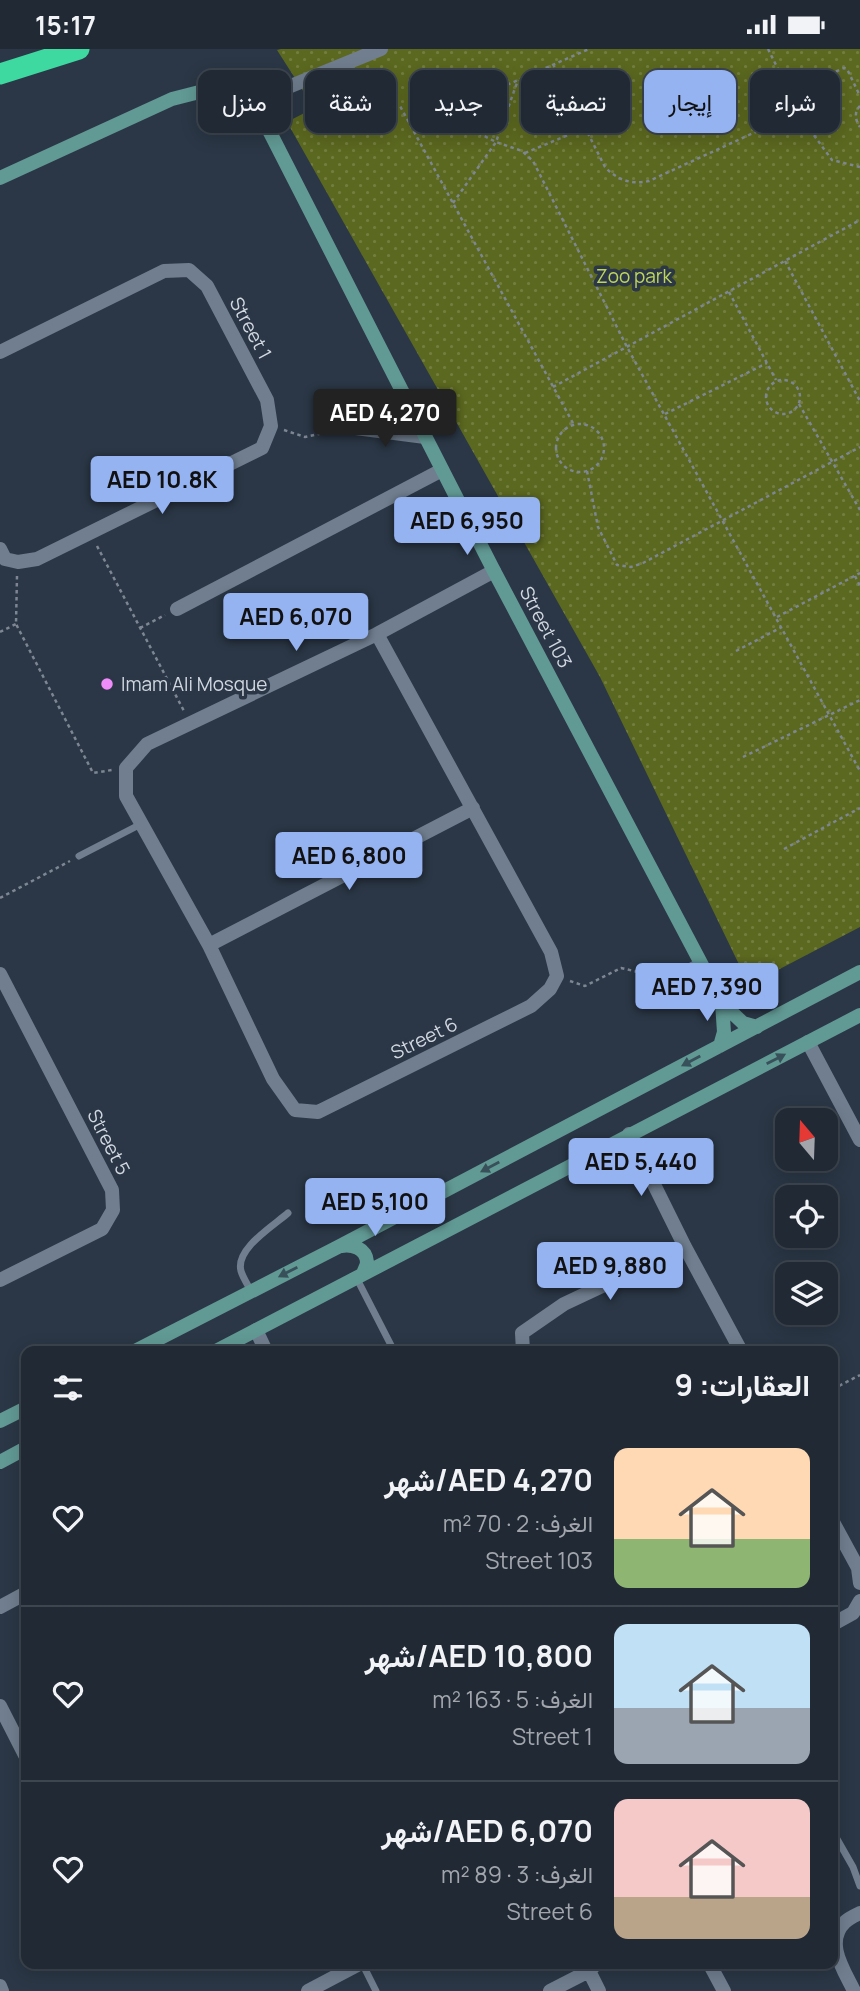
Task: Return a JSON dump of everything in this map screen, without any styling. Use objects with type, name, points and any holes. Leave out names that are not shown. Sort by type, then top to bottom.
[{"type":"highway","points":[[0,65],[37,49]]},
{"type":"highway","points":[[0,74],[79,49]]},
{"type":"street","points":[[291,86],[381,49]]},
{"type":"street","name":"Street 103","points":[[0,178],[172,99],[198,92]]},
{"type":"street","name":"Street 103","points":[[270,133],[494,571],[722,1003],[743,1023],[757,1027]]},
{"type":"street","name":"Street 1","points":[[0,352],[164,271],[189,270],[207,286],[267,400],[271,426]]},
{"type":"street","points":[[0,549],[5,559],[18,562],[37,559],[262,448],[271,426]]},
{"type":"street","points":[[348,427],[425,437]]},
{"type":"street","points":[[177,609],[442,470]]},
{"type":"street","points":[[126,768],[147,744],[377,634],[494,571]]},
{"type":"street","points":[[377,634],[551,952],[557,976]]},
{"type":"street","name":"Street 6","points":[[126,768],[126,796],[209,945],[273,1079],[295,1110],[318,1112],[531,1006],[550,989],[557,976]]},
{"type":"street","points":[[209,945],[473,808]]},
{"type":"street","points":[[145,1346],[860,972]]},
{"type":"street","name":"Street 5","points":[[0,974],[112,1190],[113,1200],[113,1210],[102,1229],[0,1280]]},
{"type":"street","name":"Street 103","points":[[720,1046],[724,1032],[722,1003]]},
{"type":"street","points":[[226,1346],[860,1015]]},
{"type":"street","points":[[808,1042],[860,1140]]},
{"type":"street","points":[[629,1134],[738,1346]]},
{"type":"street","points":[[338,1247],[351,1244],[362,1250],[367,1262],[360,1275]]},
{"type":"street","points":[[523,1346],[522,1333],[564,1304],[685,1247]]},
{"type":"street","points":[[256,1330],[264,1346]]},
{"type":"street","points":[[2,1416],[21,1410]]},
{"type":"street","points":[[0,1462],[21,1451]]},
{"type":"street","points":[[838,1531],[858,1568],[860,1583]]},
{"type":"street","points":[[0,1607],[21,1596]]},
{"type":"street","points":[[838,1621],[858,1610]]},
{"type":"street","points":[[0,1706],[21,1746]]},
{"type":"street","points":[[838,1934],[845,1922],[860,1913]]},
{"type":"street","points":[[838,1957],[854,1991]]},
{"type":"street","points":[[308,1991],[350,1969]]},
{"type":"street","points":[[550,1991],[589,1969]]},
{"type":"street","points":[[594,1969],[599,1991]]},
{"type":"street","points":[[712,1969],[724,1991]]},
{"type":"street","points":[[0,1986],[2,1991]]},
{"type":"lane","points":[[79,856],[141,823]]},
{"type":"lane","points":[[666,979],[700,961]]},
{"type":"lane","points":[[251,1291],[241,1271],[243,1252],[288,1213]]},
{"type":"lane","points":[[360,1275],[392,1346]]},
{"type":"lane","points":[[838,1841],[860,1886]]},
{"type":"lane","points":[[364,1969],[376,1991]]},
{"type":"path","points":[[507,85],[589,49]]},
{"type":"path","points":[[768,49],[778,70]]},
{"type":"path","points":[[553,64],[556,70]]},
{"type":"path","points":[[839,70],[846,69],[860,96]]},
{"type":"path","points":[[453,203],[496,142],[518,80]]},
{"type":"path","points":[[396,103],[410,125]]},
{"type":"path","points":[[860,106],[856,120],[860,127]]},
{"type":"path","points":[[414,133],[574,425]]},
{"type":"path","points":[[478,133],[525,153],[533,161],[627,347],[860,771]]},
{"type":"path","points":[[525,153],[573,133]]},
{"type":"path","points":[[588,133],[605,167],[611,173],[628,182],[639,183],[649,181],[753,133]]},
{"type":"path","points":[[812,133],[832,160],[860,167]]},
{"type":"path","points":[[553,387],[860,220]]},
{"type":"path","points":[[785,261],[860,401]]},
{"type":"path","points":[[729,292],[776,380]]},
{"type":"path","points":[[665,414],[767,363]]},
{"type":"path","points":[[785,379],[800,390],[799,404],[798,408],[790,413],[781,415],[772,411],[765,395],[776,380],[785,379]]},
{"type":"path","points":[[799,404],[860,510]]},
{"type":"path","points":[[574,425],[590,426],[599,433],[604,443],[598,464],[579,473],[560,464],[556,454],[556,443],[561,433],[574,425]]},
{"type":"path","points":[[271,426],[305,437],[348,427]]},
{"type":"path","points":[[587,471],[598,527],[617,565],[631,567],[860,447]]},
{"type":"path","points":[[90,532],[190,723]]},
{"type":"path","points":[[18,562],[16,624],[93,773],[126,768]]},
{"type":"path","points":[[777,617],[860,573]]},
{"type":"path","points":[[855,576],[860,586]]},
{"type":"path","points":[[139,628],[177,609]]},
{"type":"path","points":[[0,632],[16,624]]},
{"type":"path","points":[[736,651],[782,627]]},
{"type":"path","points":[[743,757],[860,700]]},
{"type":"path","points":[[784,849],[860,808]]},
{"type":"path","points":[[0,898],[79,856]]},
{"type":"path","points":[[557,976],[585,986],[621,968],[666,979]]},
{"type":"path","points":[[838,1386],[860,1375]]},
{"type":"green space","name":"Zoo park","points":[[860,49],[860,927],[749,985],[600,677],[291,129],[291,120],[305,113],[305,133],[396,133],[396,70],[305,70],[305,94],[277,50]]},
{"type":"place","name":"Imam Ali Mosque","points":[[107,684]]}]
